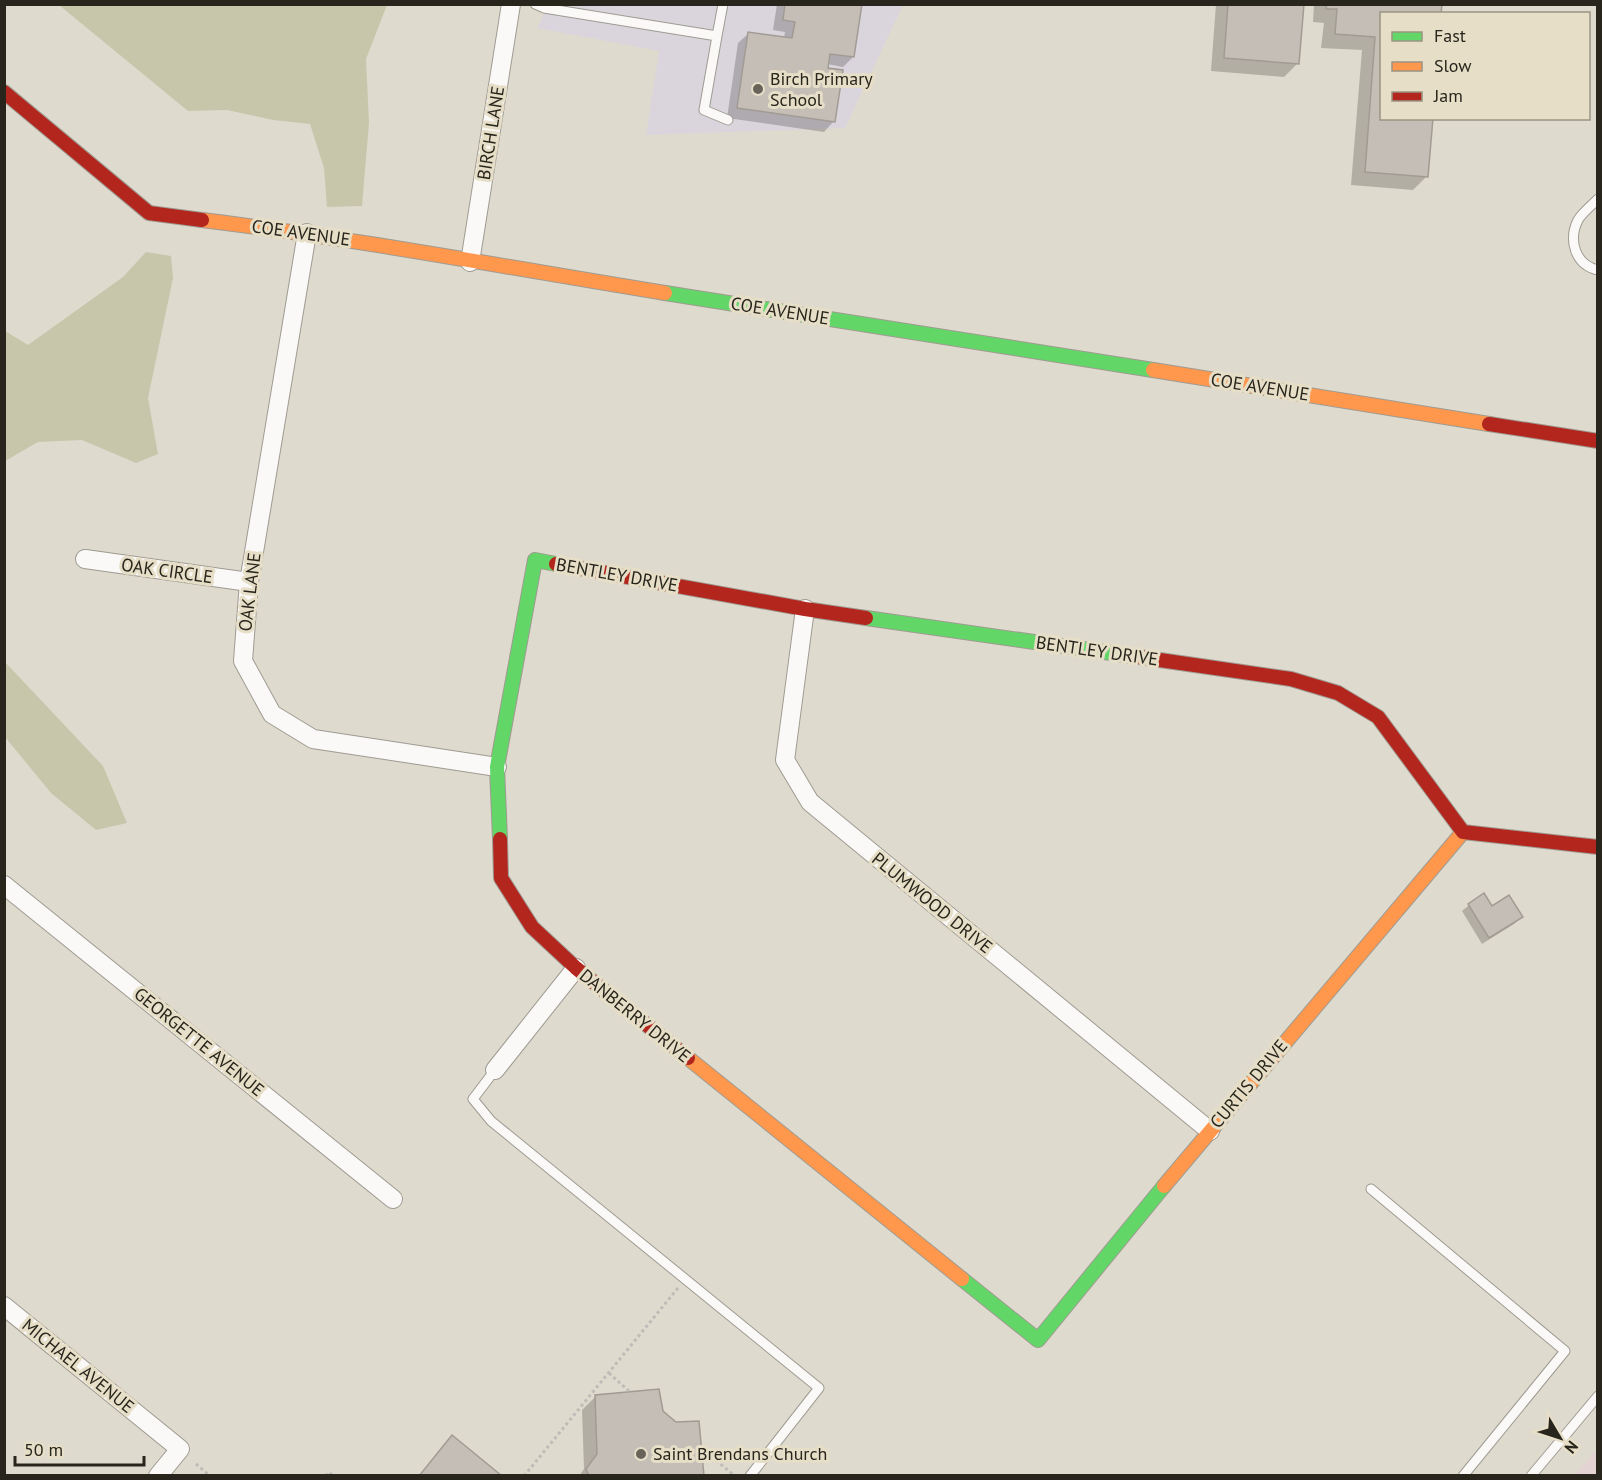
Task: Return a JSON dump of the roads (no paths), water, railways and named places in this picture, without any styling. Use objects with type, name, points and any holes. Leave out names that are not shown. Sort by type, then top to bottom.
[{"type":"street","name":"BIRCH LANE","points":[[471,262],[511,4]]},
{"type":"street","name":"COE AVENUE","points":[[4,92],[149,213],[307,233],[471,262],[1598,441]]},
{"type":"street","name":"OAK LANE","points":[[307,233],[249,582],[243,660],[272,714],[313,739],[497,767]]},
{"type":"street","name":"OAK CIRCLE","points":[[85,559],[249,582]]},
{"type":"street","name":"BENTLEY DRIVE","points":[[535,560],[805,609],[1291,679],[1338,693],[1378,717],[1463,832]]},
{"type":"street","name":"DANBERRY DRIVE","points":[[535,560],[497,767],[501,878],[532,927],[576,968],[1038,1340]]},
{"type":"street","name":"PLUMWOOD DRIVE","points":[[805,609],[785,760],[810,802],[1210,1131]]},
{"type":"street","points":[[1463,832],[1598,847]]},
{"type":"street","name":"CURTIS DRIVE","points":[[1038,1340],[1210,1131],[1463,832]]},
{"type":"street","name":"GEORGETTE AVENUE","points":[[4,885],[393,1199]]},
{"type":"street","points":[[495,1070],[576,968]]},
{"type":"street","name":"MICHAEL AVENUE","points":[[4,1306],[180,1449],[158,1476]]},
{"type":"lane","points":[[535,4],[544,9],[717,36]]},
{"type":"lane","points":[[723,4],[704,110],[728,120]]},
{"type":"lane","points":[[1598,199],[1578,220],[1573,239],[1574,252],[1578,257],[1587,266],[1598,270]]},
{"type":"lane","points":[[495,1070],[473,1099],[491,1121],[819,1388],[750,1476]]},
{"type":"lane","points":[[1371,1189],[1565,1352],[1462,1476]]},
{"type":"lane","points":[[1531,1476],[1598,1396]]},
{"type":"place","name":"Birch Primary School","points":[[758,89]]},
{"type":"place","name":"Saint Brendans Church","points":[[641,1454]]}]
